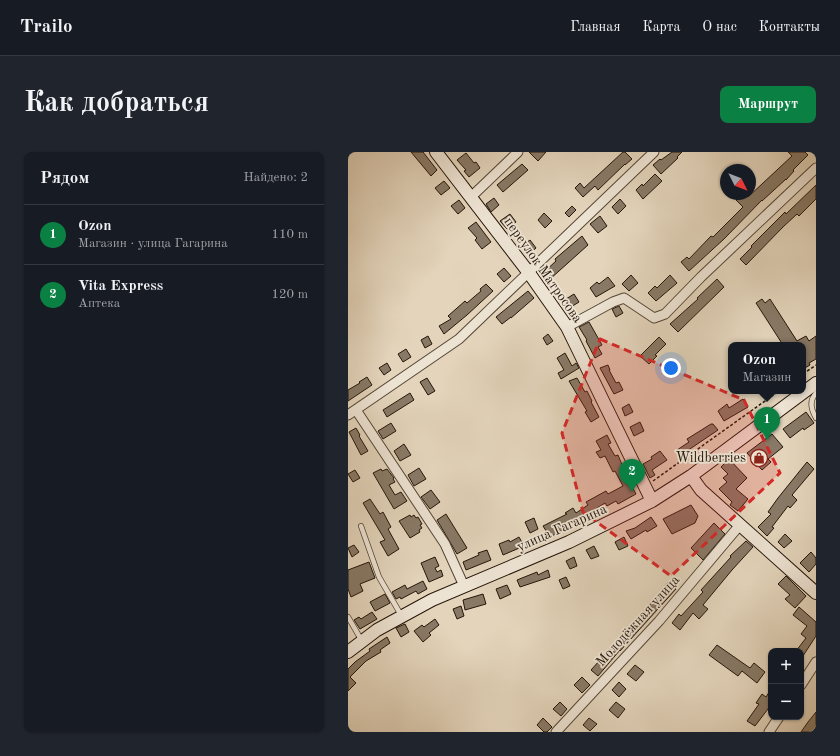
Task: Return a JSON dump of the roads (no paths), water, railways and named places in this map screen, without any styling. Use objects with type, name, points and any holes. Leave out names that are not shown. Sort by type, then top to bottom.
[{"type":"main road","name":"переулок Матросова","points":[[436,152],[529,273],[567,327],[652,501]]},
{"type":"main road","name":"улица Гагарина","points":[[348,652],[377,630],[432,600],[569,542],[652,501],[691,476],[815,388]]},
{"type":"main road","points":[[691,476],[701,490],[739,526],[816,594]]},
{"type":"street","points":[[471,197],[518,152]]},
{"type":"street","points":[[464,586],[445,544],[352,413],[459,339],[654,152]]},
{"type":"street","points":[[567,327],[613,302],[624,298],[654,318],[665,314],[816,168]]},
{"type":"street","name":"Молодёжная улица","points":[[556,732],[659,621],[739,526]]},
{"type":"street","points":[[802,684],[816,662]]},
{"type":"street","points":[[769,732],[777,720]]},
{"type":"lane","points":[[815,388],[810,406],[816,418]]},
{"type":"lane","points":[[361,526],[379,578],[401,616]]},
{"type":"lane","points":[[348,617],[362,641]]},
{"type":"place","name":"Ozon","points":[[767,440]]},
{"type":"place","name":"Wildberries","points":[[759,458]]},
{"type":"place","name":"Vita Express","points":[[632,492]]}]
